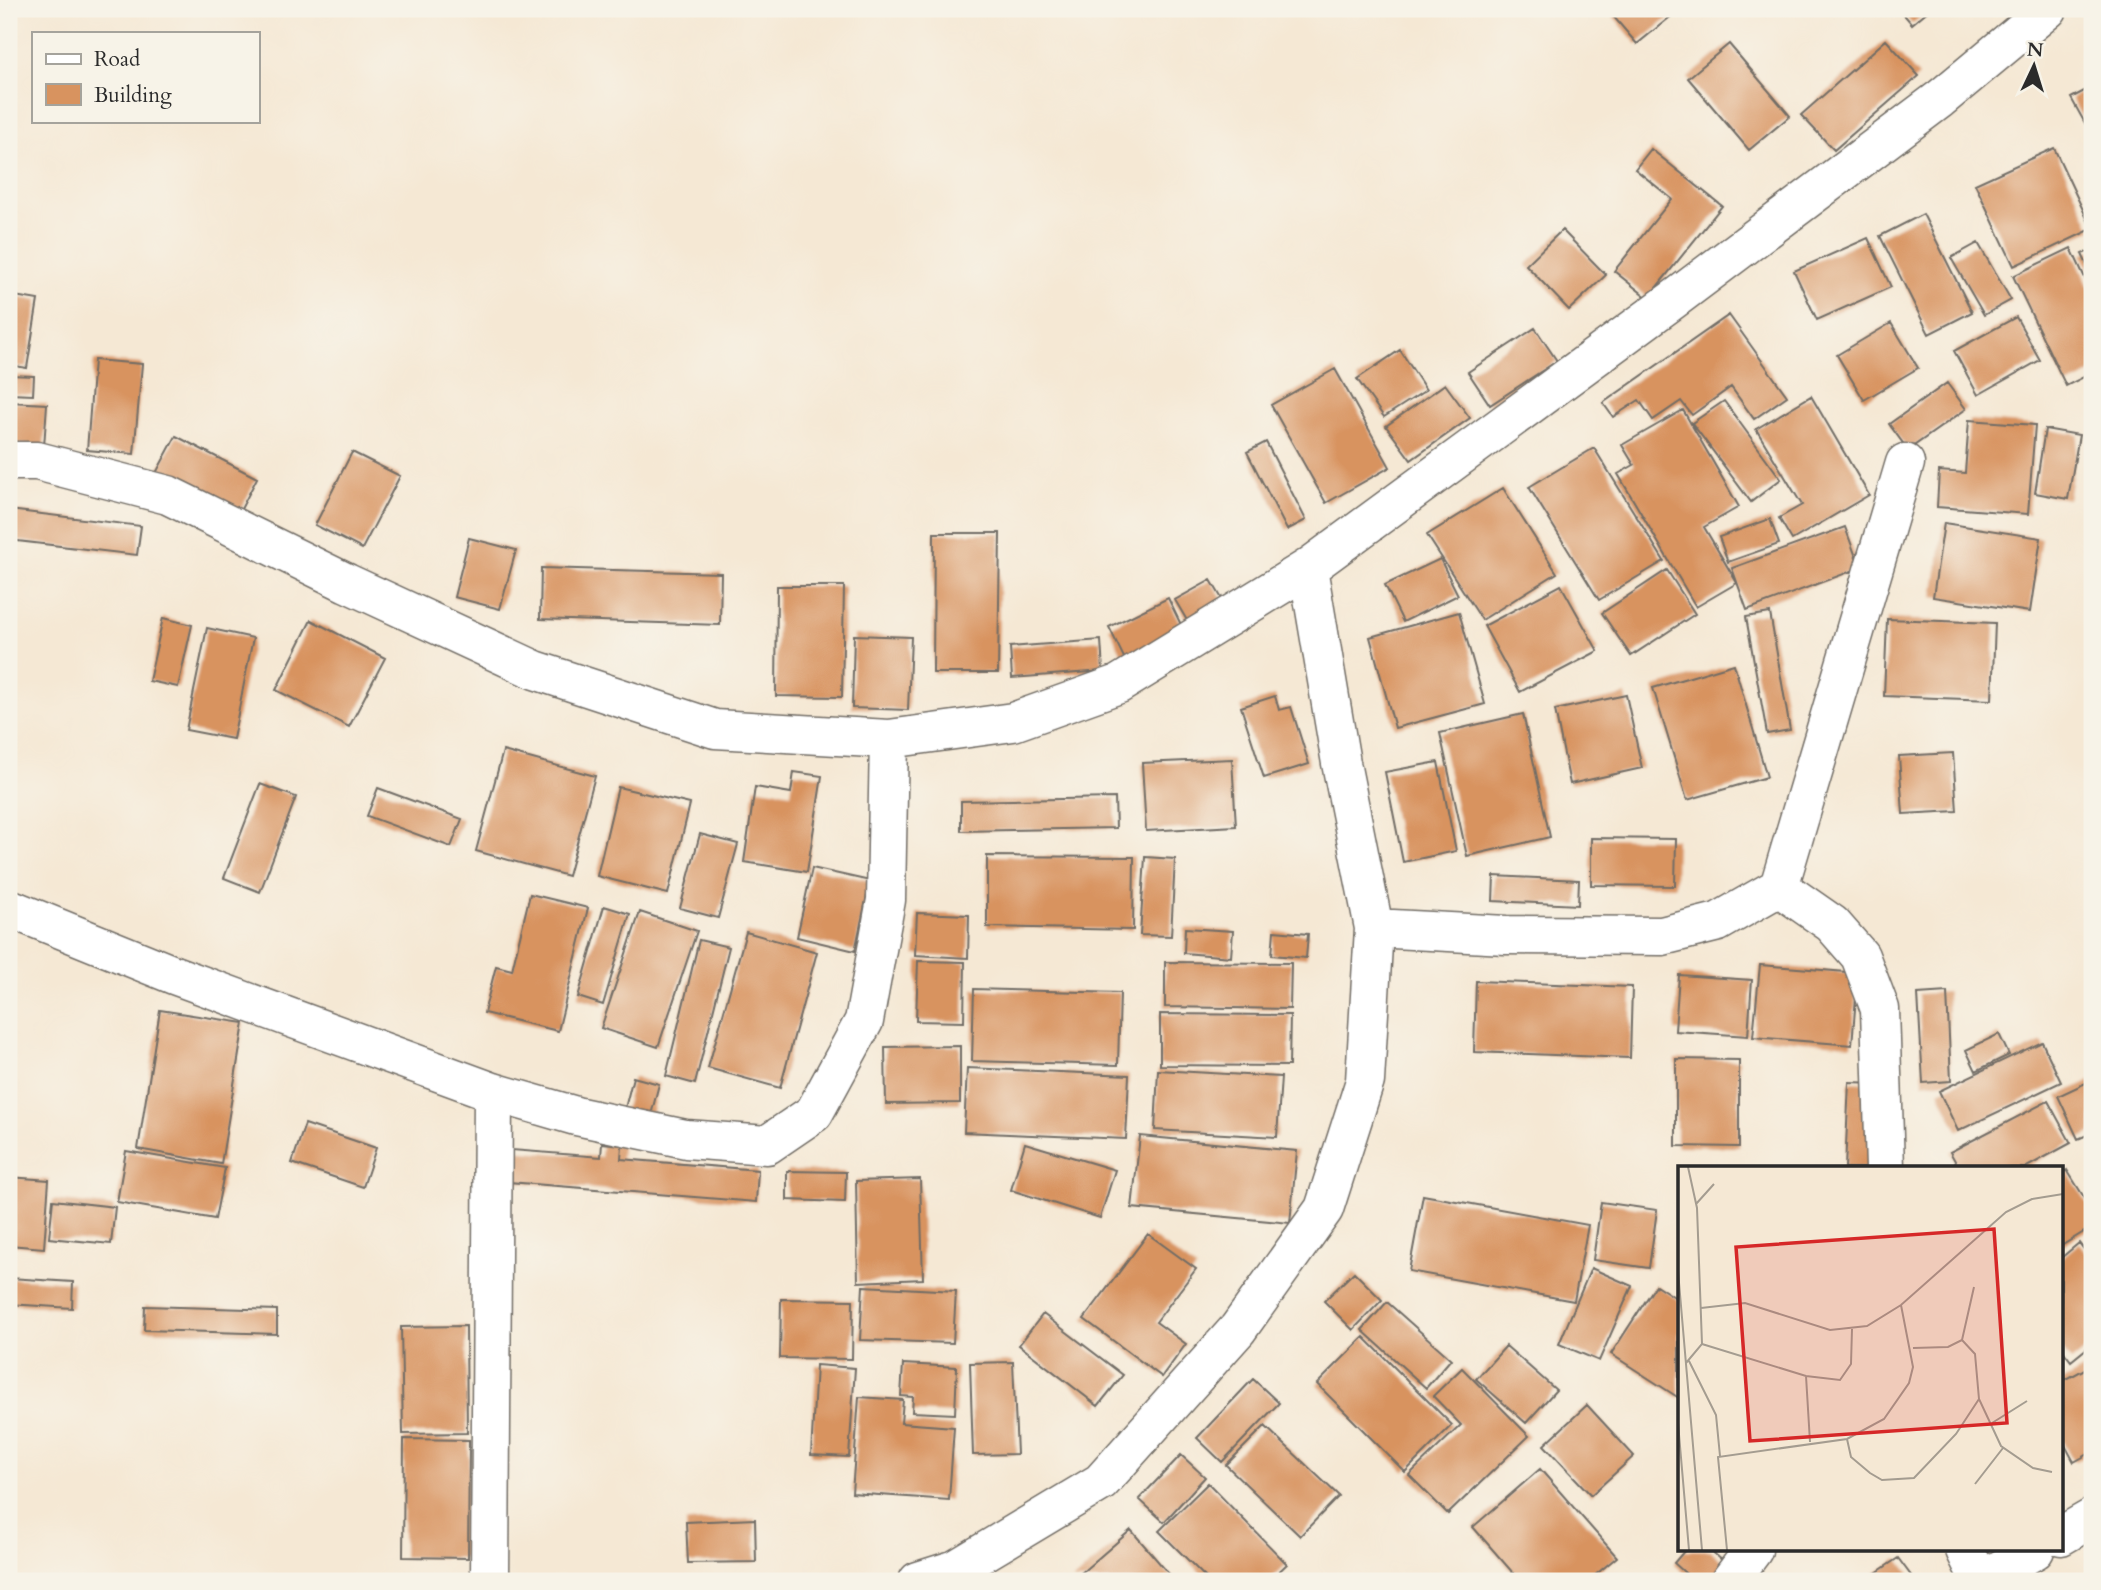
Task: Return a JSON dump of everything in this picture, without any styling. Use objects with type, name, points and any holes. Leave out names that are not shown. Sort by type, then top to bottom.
[{"type":"street","points":[[9,461],[37,461],[168,495],[347,583],[535,670],[715,729],[889,739],[1013,722],[1119,684],[1308,568],[1918,116],[2048,9]]},
{"type":"street","points":[[1374,928],[1506,935],[1662,936],[1718,922],[1779,887],[1905,463]]},
{"type":"street","points":[[918,1581],[956,1569],[1101,1482],[1238,1329],[1324,1209],[1365,1082],[1374,928],[1341,763],[1308,568]]},
{"type":"street","points":[[9,908],[174,975],[493,1092],[576,1116],[686,1139],[767,1145],[814,1113],[864,1021],[886,900],[889,739]]},
{"type":"street","points":[[1779,887],[1832,924],[1860,956],[1880,1009],[1885,1166]]},
{"type":"street","points":[[490,1581],[493,1092]]},
{"type":"street","points":[[2062,1535],[2092,1518]]},
{"type":"street","points":[[1730,1581],[1752,1552]]},
{"type":"street","points":[[1966,1552],[1980,1581],[2031,1552]]},
{"type":"building","points":[[1607,9],[1680,9],[1637,44]]},
{"type":"building","points":[[1899,9],[1930,9],[1912,24]]},
{"type":"building","points":[[1886,40],[1919,76],[1834,150],[1801,115]]},
{"type":"building","points":[[1729,44],[1790,116],[1749,150],[1688,78]]},
{"type":"building","points":[[2092,87],[2092,122],[2086,125],[2071,98]]},
{"type":"building","points":[[2054,148],[2092,229],[2014,266],[1975,184]]},
{"type":"building","points":[[1651,149],[1722,206],[1648,298],[1614,271],[1672,199],[1635,169]]},
{"type":"building","points":[[1923,214],[1972,312],[1929,334],[1880,236]]},
{"type":"building","points":[[1562,230],[1606,275],[1569,310],[1526,265]]},
{"type":"building","points":[[1868,238],[1891,287],[1817,320],[1794,271]]},
{"type":"building","points":[[1978,243],[2011,300],[1984,315],[1951,258]]},
{"type":"building","points":[[2071,248],[2092,293],[2092,373],[2066,386],[2013,276]]},
{"type":"building","points":[[2092,250],[2092,276],[2082,254]]},
{"type":"building","points":[[9,295],[38,300],[27,368],[9,365]]},
{"type":"building","points":[[1729,315],[1787,396],[1754,419],[1731,387],[1692,415],[1681,401],[1653,420],[1639,400],[1613,417],[1603,403]]},
{"type":"building","points":[[2016,317],[2040,360],[1978,395],[1954,351]]},
{"type":"building","points":[[1891,323],[1918,368],[1864,400],[1837,355]]},
{"type":"building","points":[[1535,328],[1557,361],[1490,405],[1468,372]]},
{"type":"building","points":[[1400,350],[1426,390],[1384,417],[1357,379]]},
{"type":"building","points":[[94,360],[142,364],[134,454],[87,450]]},
{"type":"building","points":[[1335,369],[1390,467],[1326,503],[1271,405]]},
{"type":"building","points":[[9,375],[34,376],[33,395],[9,394]]},
{"type":"building","points":[[1947,383],[1966,409],[1908,450],[1889,424]]},
{"type":"building","points":[[1445,384],[1470,418],[1411,460],[1386,426]]},
{"type":"building","points":[[1811,396],[1869,495],[1792,540],[1779,518],[1802,505],[1756,429]]},
{"type":"building","points":[[1724,401],[1781,479],[1751,502],[1692,423]]},
{"type":"building","points":[[9,402],[47,404],[44,447],[9,444]]},
{"type":"building","points":[[1683,410],[1739,507],[1704,527],[1737,583],[1696,607],[1618,474],[1634,465],[1622,445]]},
{"type":"building","points":[[1969,420],[2035,425],[2028,514],[1937,507],[1939,471],[1965,473]]},
{"type":"building","points":[[2045,429],[2079,435],[2068,499],[2035,493]]},
{"type":"building","points":[[176,436],[257,478],[238,515],[156,473]]},
{"type":"building","points":[[1266,442],[1306,520],[1287,530],[1247,452]]},
{"type":"building","points":[[1594,448],[1664,561],[1599,600],[1529,487]]},
{"type":"building","points":[[352,452],[400,476],[362,549],[315,525]]},
{"type":"building","points":[[1503,488],[1557,573],[1482,620],[1427,535]]},
{"type":"building","points":[[9,510],[141,526],[137,555],[9,540]]},
{"type":"building","points":[[1770,519],[1779,544],[1728,562],[1719,537]]},
{"type":"building","points":[[1944,523],[2041,538],[2030,612],[1933,597]]},
{"type":"building","points":[[1845,527],[1860,568],[1747,610],[1732,568]]},
{"type":"building","points":[[934,533],[1000,533],[998,673],[933,673]]},
{"type":"building","points":[[469,538],[516,550],[500,609],[454,597]]},
{"type":"building","points":[[1440,559],[1458,595],[1403,622],[1385,585]]},
{"type":"building","points":[[541,568],[721,573],[720,625],[540,619]]},
{"type":"building","points":[[1667,570],[1695,614],[1631,656],[1602,613]]},
{"type":"building","points":[[1211,580],[1228,609],[1192,629],[1175,600]]},
{"type":"building","points":[[1561,585],[1598,651],[1520,692],[1484,626]]},
{"type":"building","points":[[777,586],[844,586],[842,697],[776,696]]},
{"type":"building","points":[[1168,598],[1186,635],[1127,664],[1109,627]]},
{"type":"building","points":[[1459,612],[1485,704],[1395,728],[1370,637]]},
{"type":"building","points":[[1770,613],[1790,730],[1767,734],[1746,617]]},
{"type":"building","points":[[163,618],[192,625],[178,687],[149,681]]},
{"type":"building","points":[[1887,619],[1995,623],[1992,700],[1884,696]]},
{"type":"building","points":[[311,620],[385,658],[349,727],[276,690]]},
{"type":"building","points":[[207,628],[253,638],[233,739],[186,730]]},
{"type":"building","points":[[854,635],[911,637],[908,710],[852,708]]},
{"type":"building","points":[[1101,640],[1103,671],[1012,678],[1010,647]]},
{"type":"building","points":[[1734,664],[1767,777],[1687,800],[1653,688]]},
{"type":"building","points":[[1626,695],[1642,768],[1570,784],[1555,710]]},
{"type":"building","points":[[1275,696],[1279,710],[1291,707],[1309,764],[1264,778],[1241,707]]},
{"type":"building","points":[[1523,714],[1550,837],[1467,856],[1440,733]]},
{"type":"building","points":[[503,751],[595,776],[568,876],[476,851]]},
{"type":"building","points":[[1953,753],[1957,811],[1903,814],[1899,756]]},
{"type":"building","points":[[1232,759],[1236,826],[1146,831],[1142,763]]},
{"type":"building","points":[[1438,762],[1456,851],[1403,862],[1385,772]]},
{"type":"building","points":[[794,772],[822,776],[807,872],[744,862],[755,787],[791,793]]},
{"type":"building","points":[[260,784],[296,797],[260,892],[224,878]]},
{"type":"building","points":[[618,787],[690,804],[668,894],[597,876]]},
{"type":"building","points":[[378,788],[462,819],[451,847],[367,816]]},
{"type":"building","points":[[1115,798],[1116,828],[961,831],[961,801]]},
{"type":"building","points":[[700,834],[738,844],[718,918],[680,908]]},
{"type":"building","points":[[1591,838],[1676,839],[1675,886],[1591,885]]},
{"type":"building","points":[[987,856],[1134,857],[1133,930],[987,927]]},
{"type":"building","points":[[1145,857],[1175,859],[1171,936],[1140,935]]},
{"type":"building","points":[[812,868],[870,881],[855,951],[797,937]]},
{"type":"building","points":[[1494,876],[1579,880],[1578,905],[1493,901]]},
{"type":"building","points":[[530,894],[588,908],[558,1031],[484,1013],[496,966],[512,970]]},
{"type":"building","points":[[604,906],[630,914],[603,1005],[578,997]]},
{"type":"building","points":[[640,912],[697,931],[658,1047],[601,1028]]},
{"type":"building","points":[[917,913],[969,915],[968,958],[915,955]]},
{"type":"building","points":[[1185,928],[1233,931],[1231,957],[1184,953]]},
{"type":"building","points":[[1274,931],[1308,934],[1306,958],[1272,955]]},
{"type":"building","points":[[746,932],[817,952],[780,1088],[708,1068]]},
{"type":"building","points":[[699,940],[729,947],[695,1084],[666,1076]]},
{"type":"building","points":[[918,961],[965,962],[964,1022],[916,1021]]},
{"type":"building","points":[[1165,962],[1291,963],[1290,1009],[1165,1007]]},
{"type":"building","points":[[1760,965],[1858,973],[1852,1045],[1753,1037]]},
{"type":"building","points":[[1679,975],[1752,980],[1748,1036],[1675,1031]]},
{"type":"building","points":[[1476,981],[1632,987],[1630,1058],[1474,1052]]},
{"type":"building","points":[[974,989],[1120,993],[1118,1065],[972,1061]]},
{"type":"building","points":[[1947,992],[1951,1081],[1923,1083],[1918,994]]},
{"type":"building","points":[[160,1010],[244,1023],[221,1164],[138,1149]]},
{"type":"building","points":[[1160,1014],[1290,1015],[1289,1066],[1160,1065]]},
{"type":"building","points":[[1999,1034],[2009,1055],[1976,1071],[1966,1050]]},
{"type":"building","points":[[2042,1042],[2061,1082],[1958,1131],[1939,1091]]},
{"type":"building","points":[[960,1046],[960,1103],[886,1104],[885,1047]]},
{"type":"building","points":[[1676,1059],[1739,1060],[1739,1147],[1676,1146]]},
{"type":"building","points":[[967,1068],[1129,1075],[1126,1139],[964,1132]]},
{"type":"building","points":[[1158,1070],[1281,1077],[1277,1137],[1155,1130]]},
{"type":"building","points":[[633,1077],[659,1084],[650,1119],[624,1112]]},
{"type":"building","points":[[2092,1080],[2092,1133],[2078,1139],[2058,1096]]},
{"type":"building","points":[[1849,1082],[1877,1083],[1874,1166],[1845,1166]]},
{"type":"building","points":[[2048,1101],[2071,1143],[2029,1166],[1958,1166],[1950,1152]]},
{"type":"building","points":[[305,1124],[376,1148],[363,1187],[292,1163]]},
{"type":"building","points":[[1140,1136],[1297,1151],[1290,1223],[1132,1208]]},
{"type":"building","points":[[602,1143],[622,1145],[621,1159],[758,1170],[756,1202],[509,1182],[512,1150],[601,1157]]},
{"type":"building","points":[[1025,1143],[1115,1170],[1100,1218],[1011,1190]]},
{"type":"building","points":[[126,1151],[225,1168],[215,1219],[117,1202]]},
{"type":"building","points":[[2067,1170],[2092,1210],[2092,1227],[2062,1245],[2062,1173]]},
{"type":"building","points":[[787,1171],[846,1172],[845,1202],[787,1200]]},
{"type":"building","points":[[9,1177],[49,1180],[44,1248],[9,1245]]},
{"type":"building","points":[[920,1179],[923,1279],[858,1282],[856,1181]]},
{"type":"building","points":[[1423,1195],[1588,1225],[1574,1301],[1409,1271]]},
{"type":"building","points":[[53,1200],[115,1207],[111,1244],[49,1238]]},
{"type":"building","points":[[1601,1202],[1657,1210],[1649,1268],[1593,1260]]},
{"type":"building","points":[[1148,1234],[1196,1269],[1156,1322],[1186,1344],[1162,1377],[1084,1319]]},
{"type":"building","points":[[2079,1243],[2092,1260],[2092,1344],[2071,1361],[2062,1349],[2062,1257]]},
{"type":"building","points":[[1591,1268],[1632,1286],[1599,1361],[1559,1344]]},
{"type":"building","points":[[1354,1272],[1382,1300],[1353,1330],[1324,1301]]},
{"type":"building","points":[[9,1278],[73,1282],[72,1308],[9,1304]]},
{"type":"building","points":[[1656,1285],[1678,1299],[1678,1397],[1611,1354]]},
{"type":"building","points":[[863,1286],[956,1291],[953,1343],[860,1340]]},
{"type":"building","points":[[781,1299],[853,1300],[852,1359],[780,1358]]},
{"type":"building","points":[[1387,1302],[1451,1359],[1426,1388],[1362,1330]]},
{"type":"building","points":[[145,1306],[277,1310],[277,1334],[144,1330]]},
{"type":"building","points":[[1043,1314],[1123,1375],[1098,1406],[1019,1345]]},
{"type":"building","points":[[466,1326],[467,1433],[403,1434],[401,1327]]},
{"type":"building","points":[[1364,1337],[1452,1425],[1405,1472],[1317,1384]]},
{"type":"building","points":[[1506,1346],[1556,1390],[1526,1423],[1476,1379]]},
{"type":"building","points":[[1013,1362],[1017,1454],[973,1455],[970,1363]]},
{"type":"building","points":[[903,1364],[957,1367],[955,1414],[912,1412],[913,1397],[901,1396]]},
{"type":"building","points":[[816,1365],[855,1368],[849,1457],[811,1455]]},
{"type":"building","points":[[2092,1365],[2092,1452],[2074,1462],[2062,1440],[2062,1381]]},
{"type":"building","points":[[1462,1368],[1529,1436],[1448,1514],[1409,1475],[1461,1425],[1433,1396]]},
{"type":"building","points":[[1253,1379],[1279,1403],[1222,1462],[1197,1438]]},
{"type":"building","points":[[859,1397],[903,1400],[901,1423],[954,1427],[949,1500],[852,1493]]},
{"type":"building","points":[[1587,1405],[1634,1456],[1591,1495],[1544,1445]]},
{"type":"building","points":[[1265,1426],[1339,1496],[1300,1536],[1226,1465]]},
{"type":"building","points":[[404,1439],[469,1440],[468,1558],[403,1557]]},
{"type":"building","points":[[1181,1455],[1205,1477],[1164,1522],[1139,1499]]},
{"type":"building","points":[[1540,1469],[1617,1557],[1588,1581],[1520,1581],[1473,1527]]},
{"type":"building","points":[[1208,1483],[1287,1564],[1269,1581],[1209,1581],[1159,1531]]},
{"type":"building","points":[[755,1519],[756,1562],[688,1563],[686,1522]]},
{"type":"building","points":[[1131,1530],[1175,1581],[1072,1581]]},
{"type":"building","points":[[1683,1552],[1712,1552],[1729,1566],[1716,1581],[1694,1581],[1674,1563]]},
{"type":"building","points":[[1898,1558],[1915,1581],[1864,1581]]}]
